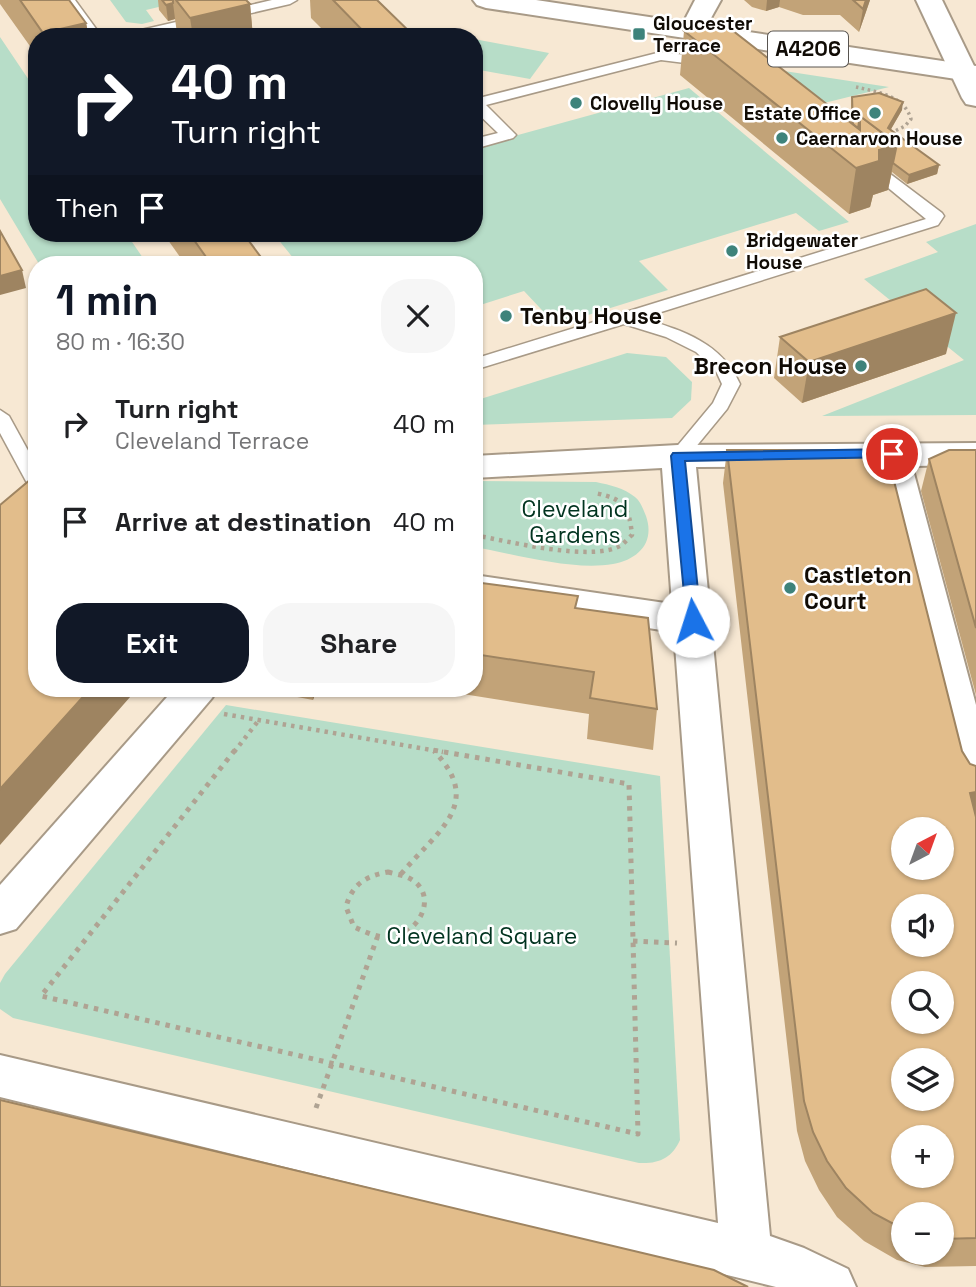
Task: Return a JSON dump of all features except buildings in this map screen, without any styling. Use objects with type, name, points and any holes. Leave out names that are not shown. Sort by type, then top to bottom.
[{"type":"street","name":"A4206","points":[[486,0],[970,73]]},
{"type":"street","points":[[692,31],[708,0]]},
{"type":"street","points":[[929,0],[970,73],[976,98]]},
{"type":"street","points":[[892,454],[976,783]]},
{"type":"street","points":[[483,467],[678,456],[976,454]]},
{"type":"street","points":[[678,456],[746,1254]]},
{"type":"street","points":[[483,589],[693,621]]},
{"type":"street","points":[[0,916],[190,697]]},
{"type":"street","points":[[0,1076],[746,1254],[786,1265],[830,1287]]},
{"type":"lane","points":[[68,0],[88,28]]},
{"type":"lane","points":[[167,28],[290,0]]},
{"type":"lane","points":[[483,100],[661,56],[721,64]]},
{"type":"lane","points":[[483,110],[508,135],[483,142]]},
{"type":"lane","points":[[483,362],[932,222],[936,216],[847,147]]},
{"type":"lane","points":[[626,319],[682,338],[709,353],[727,369],[731,384],[721,405],[678,456]]},
{"type":"lane","points":[[0,416],[28,484]]},
{"type":"path","points":[[814,50],[807,72],[893,98],[904,104],[911,113],[911,119],[905,126],[894,132],[847,147]]},
{"type":"path","points":[[483,536],[571,551],[604,552],[620,548],[630,539],[634,529],[630,513],[623,503],[609,496],[591,493]]},
{"type":"path","points":[[197,697],[219,713],[260,720],[629,784],[638,1134],[41,996],[260,720]]},
{"type":"path","points":[[401,874],[410,861],[437,836],[454,804],[457,789],[453,774],[444,759],[433,750]]},
{"type":"path","points":[[388,872],[412,878],[426,897],[427,908],[423,919],[403,935],[377,938],[354,927],[346,907],[348,896],[363,879],[388,872]]},
{"type":"path","points":[[302,1148],[377,938]]},
{"type":"green space","points":[[110,0],[188,0],[146,10],[154,21],[142,24],[126,22]]},
{"type":"green space","points":[[0,37],[28,79],[28,242],[132,242],[142,256],[34,256],[0,199]]},
{"type":"green space","points":[[483,41],[549,53],[530,79],[483,71]]},
{"type":"green space","points":[[771,69],[889,87],[820,104]]},
{"type":"green space","points":[[689,88],[849,222],[819,231],[796,213],[639,261],[668,290],[556,325],[524,291],[483,304],[483,256],[292,256],[280,242],[483,242],[483,145]]},
{"type":"green space","points":[[976,224],[976,415],[822,416],[964,360],[864,279],[938,252],[926,242]]},
{"type":"green space","points":[[627,353],[666,357],[692,382],[691,400],[672,418],[483,425],[483,398]]},
{"type":"green space","name":"Cleveland Gardens","points":[[483,481],[596,482],[631,494],[640,503],[646,516],[648,534],[643,548],[622,562],[597,566],[562,564],[483,549]]},
{"type":"green space","name":"Cleveland Square","points":[[226,705],[660,776],[680,1140],[669,1155],[659,1161],[639,1163],[13,1018],[0,1009],[0,983],[5,974]]},
{"type":"place","name":"Gloucester Terrace","points":[[639,34]]},
{"type":"place","name":"Clovelly House","points":[[576,103]]},
{"type":"place","name":"Estate Office","points":[[875,113]]},
{"type":"place","name":"Caernarvon House","points":[[782,138]]},
{"type":"place","name":"Bridgewater House","points":[[732,251]]},
{"type":"place","name":"Tenby House","points":[[506,316]]},
{"type":"place","name":"Brecon House","points":[[861,366]]},
{"type":"place","name":"Castleton Court","points":[[790,588]]},
{"type":"route","points":[[693,621],[678,456],[892,454]]}]
